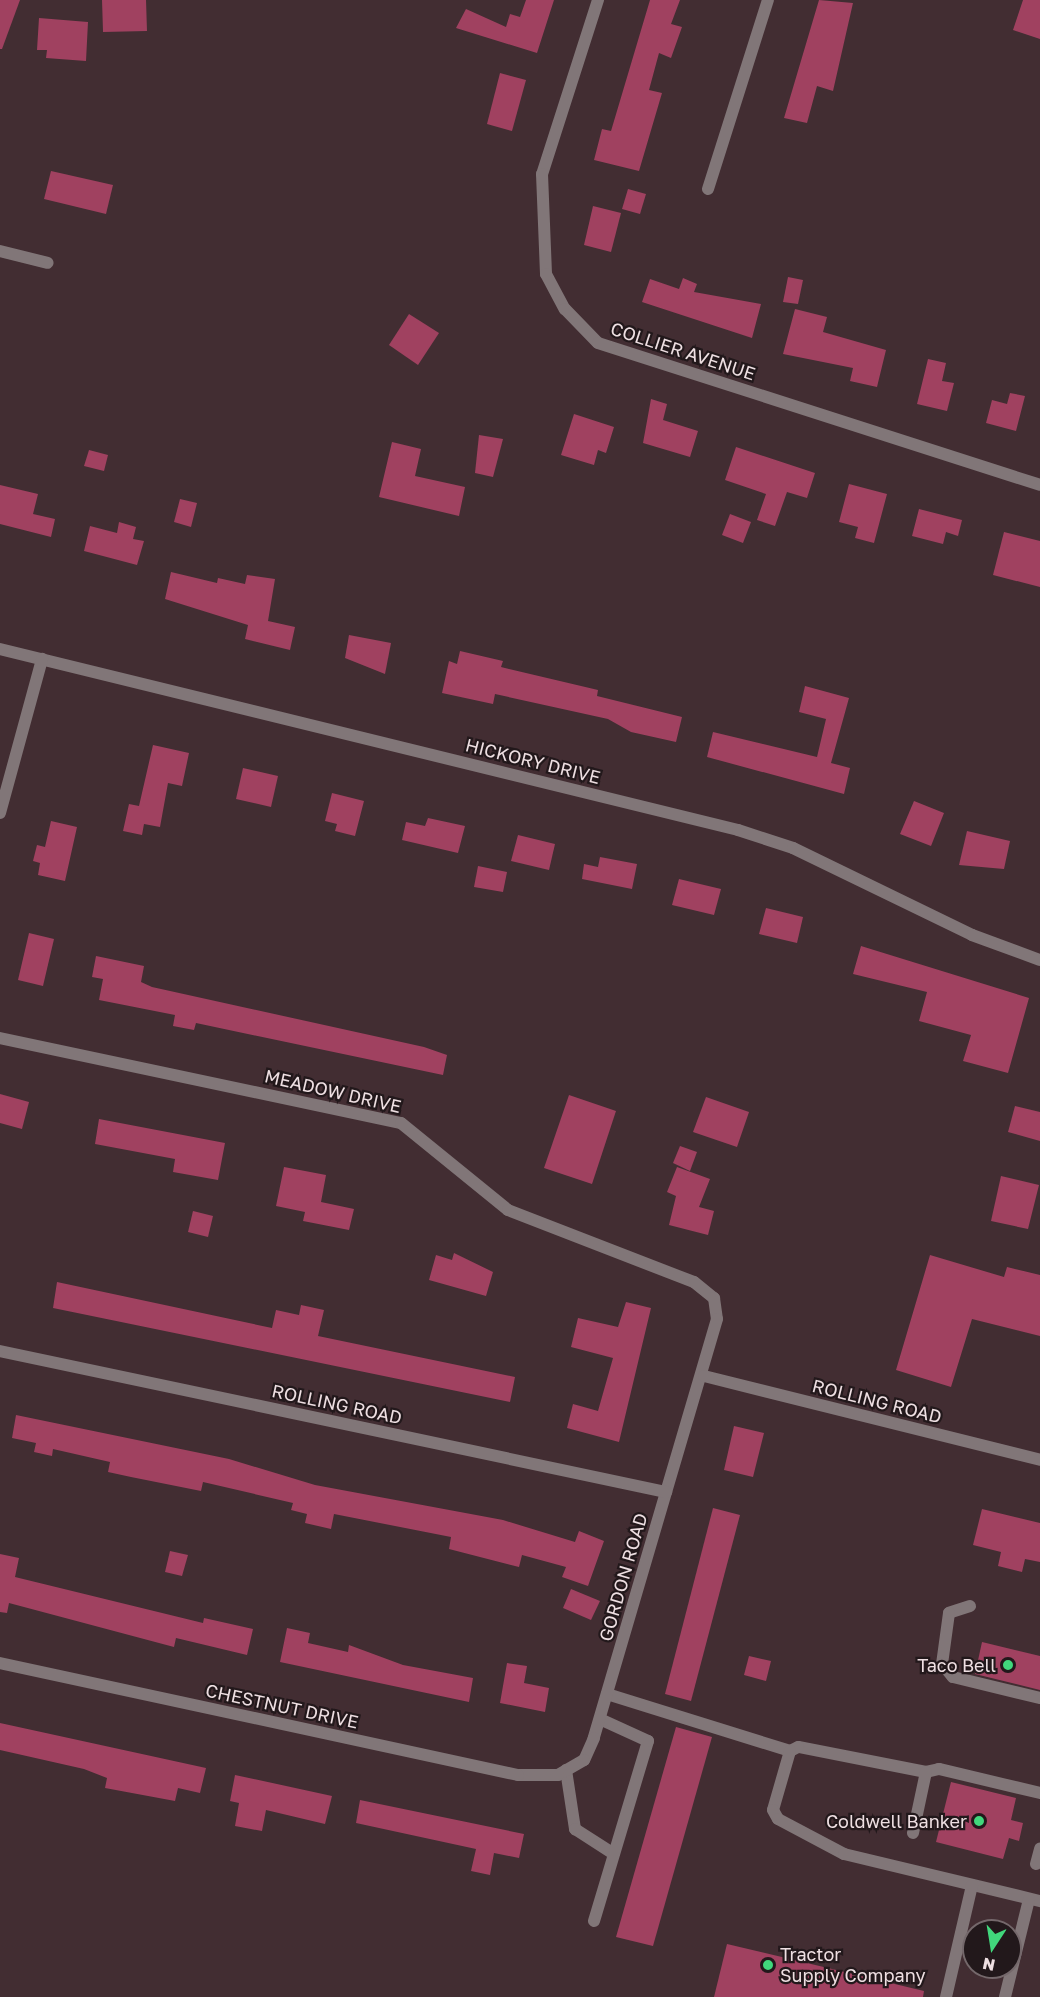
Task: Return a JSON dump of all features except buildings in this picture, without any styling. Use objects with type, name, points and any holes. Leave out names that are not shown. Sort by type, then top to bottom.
[{"type":"street","name":"COLLIER AVENUE","points":[[598,0],[542,174],[546,274],[565,309],[598,343],[1040,485]]},
{"type":"street","points":[[708,189],[768,0]]},
{"type":"street","points":[[0,251],[48,263]]},
{"type":"street","name":"HICKORY DRIVE","points":[[0,649],[738,830],[793,848],[972,935],[1040,960]]},
{"type":"street","points":[[0,813],[42,658]]},
{"type":"street","name":"MEADOW DRIVE","points":[[0,1038],[400,1123],[508,1210],[694,1282],[714,1298],[717,1319],[704,1376]]},
{"type":"street","name":"ROLLING ROAD","points":[[0,1351],[666,1492]]},
{"type":"street","name":"ROLLING ROAD","points":[[704,1376],[1040,1460]]},
{"type":"street","name":"GORDON ROAD","points":[[562,1772],[584,1760],[600,1719],[666,1492],[704,1376]]},
{"type":"street","points":[[970,1606],[949,1613],[942,1664],[953,1677],[1040,1698]]},
{"type":"street","name":"CHESTNUT DRIVE","points":[[0,1663],[519,1775],[562,1772]]},
{"type":"street","points":[[607,1694],[790,1751],[798,1747],[926,1772],[939,1769],[1040,1793]]},
{"type":"street","points":[[594,1921],[648,1741],[600,1719]]},
{"type":"street","points":[[790,1751],[773,1810],[778,1819],[844,1854],[1035,1900],[1005,1997]]},
{"type":"street","points":[[562,1772],[575,1829],[614,1854]]},
{"type":"street","points":[[913,1833],[926,1772]]},
{"type":"street","points":[[1036,1864],[1040,1849]]},
{"type":"street","points":[[946,1997],[972,1885]]},
{"type":"place","name":"Taco Bell","points":[[1008,1665]]},
{"type":"place","name":"Coldwell Banker","points":[[979,1821]]},
{"type":"place","name":"Tractor Supply Company","points":[[768,1965]]}]
